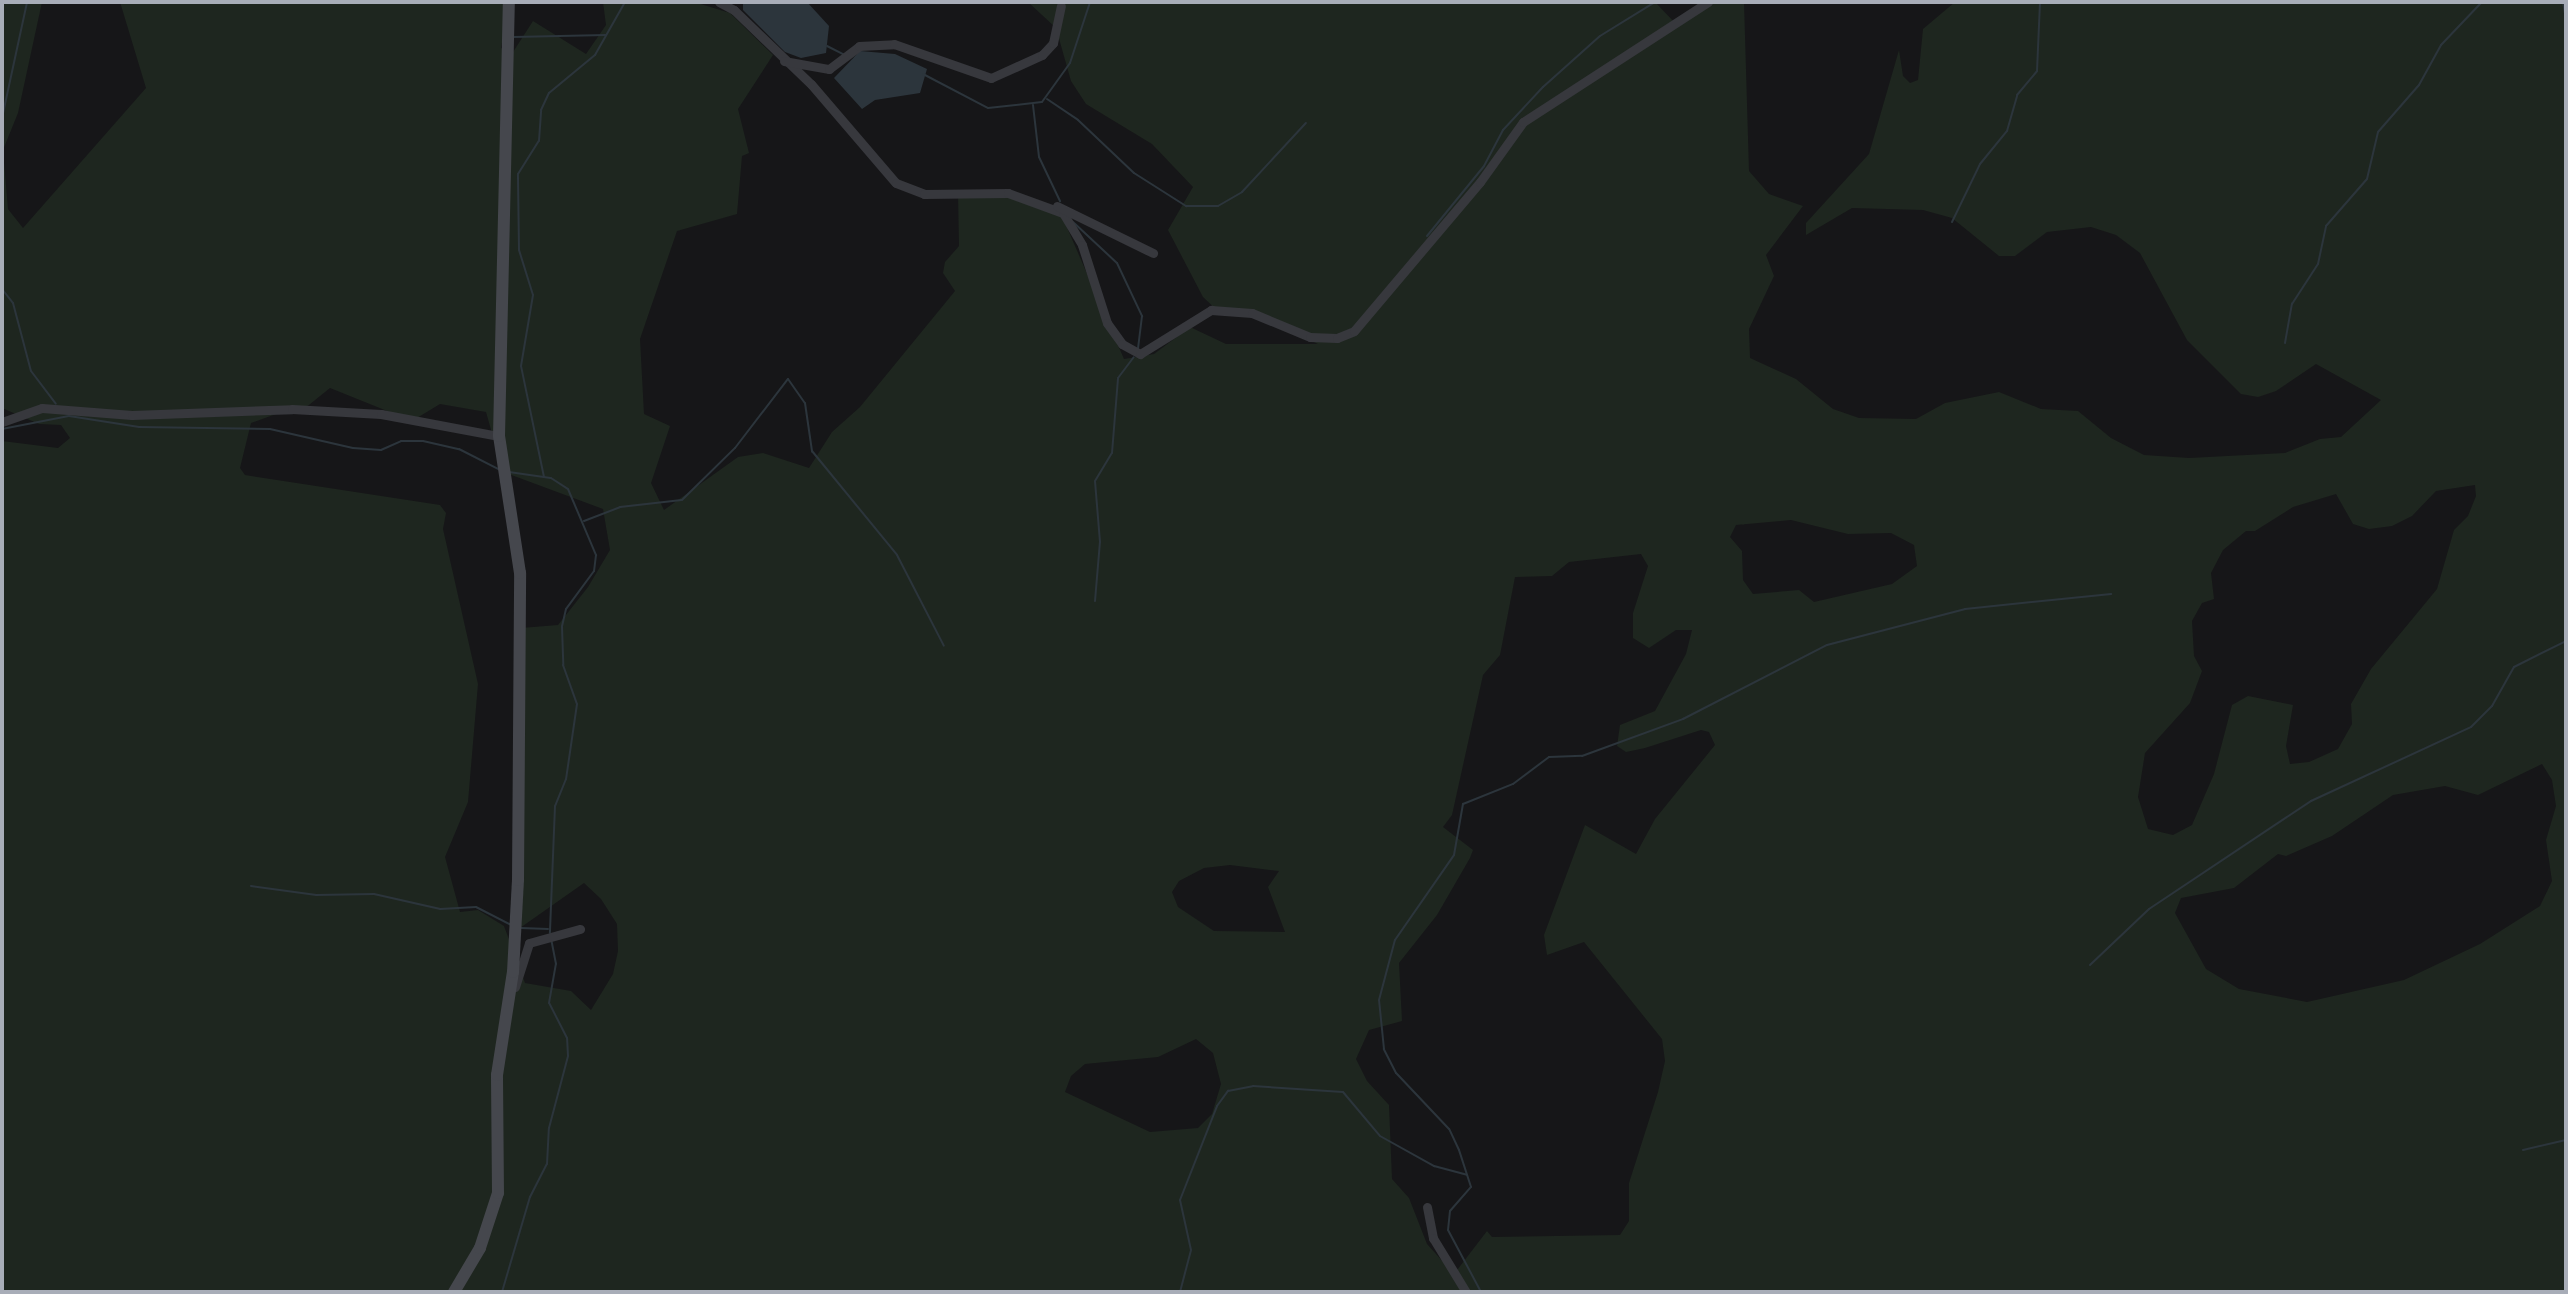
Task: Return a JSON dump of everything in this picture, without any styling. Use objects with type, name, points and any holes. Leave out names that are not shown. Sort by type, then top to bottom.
[{"type":"main road","points":[[454,1292],[484,1239],[498,1193],[497,1075],[509,1000],[518,880],[520,583],[499,436],[509,2]]},
{"type":"street","points":[[719,2],[732,5],[781,60],[811,84],[877,165],[903,187],[924,194],[998,191],[1077,212],[1153,253]]},
{"type":"street","points":[[1046,204],[1063,213],[1076,230],[1107,323],[1134,353],[1150,350],[1211,310],[1252,313],[1310,337],[1344,336],[1354,331],[1480,182],[1523,122],[1708,2]]},
{"type":"street","points":[[781,60],[829,69],[859,46],[894,44],[991,78],[1042,55],[1053,43],[1061,6]]},
{"type":"street","points":[[2,422],[42,408],[132,415],[292,409],[381,414],[499,436]]},
{"type":"street","points":[[509,1000],[529,943],[551,934],[580,929]]},
{"type":"street","points":[[1427,1207],[1433,1238],[1466,1292]]},
{"type":"shaded area","points":[[2,2],[42,2],[18,113],[3,150],[8,209],[23,228],[146,88],[120,2],[509,2],[501,48],[513,52],[533,21],[586,54],[606,25],[603,2],[694,2],[730,13],[773,55],[738,109],[749,153],[742,156],[737,214],[677,231],[640,339],[644,414],[670,426],[651,483],[664,510],[738,457],[763,453],[809,468],[832,432],[860,407],[955,291],[943,273],[945,262],[959,246],[958,193],[1013,197],[1059,209],[1124,359],[1154,354],[1190,327],[1226,344],[1318,344],[1256,315],[1221,314],[1203,297],[1168,230],[1193,187],[1152,144],[1086,104],[1071,81],[1056,28],[1028,2],[1655,2],[1677,25],[1711,2],[1744,2],[1749,171],[1769,194],[1803,206],[1766,255],[1774,276],[1749,329],[1750,358],[1796,379],[1833,409],[1859,418],[1916,419],[1945,403],[1999,392],[2041,409],[2078,411],[2111,438],[2144,455],[2189,458],[2285,453],[2320,439],[2341,437],[2381,400],[2316,364],[2276,391],[2258,397],[2241,394],[2187,340],[2140,253],[2116,235],[2091,227],[2047,232],[2015,256],[1999,256],[1952,218],[1923,210],[1852,208],[1806,235],[1806,223],[1869,154],[1899,50],[1903,76],[1910,83],[1918,80],[1923,29],[1955,2],[2566,2],[2566,1292],[2,1292],[2,441],[58,448],[70,438],[61,425],[39,424],[2,408]],"holes":[[[330,388],[412,421],[440,404],[486,412],[503,472],[603,509],[610,550],[588,587],[558,625],[521,628],[520,928],[584,883],[601,899],[617,924],[618,951],[613,974],[591,1010],[571,991],[525,983],[504,926],[478,910],[460,912],[445,857],[468,802],[478,684],[443,529],[446,513],[440,505],[245,475],[240,468],[251,423],[287,410],[299,413]],[[2475,485],[2476,496],[2468,516],[2454,530],[2437,589],[2371,669],[2351,704],[2352,724],[2338,749],[2309,762],[2290,764],[2286,746],[2293,705],[2248,696],[2232,705],[2214,774],[2192,825],[2173,835],[2148,829],[2138,797],[2145,753],[2190,703],[2202,671],[2194,656],[2192,621],[2202,603],[2214,599],[2211,573],[2223,550],[2246,531],[2255,531],[2293,507],[2336,494],[2353,524],[2369,529],[2392,526],[2412,516],[2436,491]],[[1791,520],[1848,534],[1891,533],[1914,545],[1917,566],[1892,584],[1814,602],[1799,590],[1753,594],[1743,580],[1742,551],[1730,537],[1736,525]],[[1641,554],[1648,566],[1633,613],[1633,638],[1649,648],[1676,630],[1692,630],[1686,654],[1655,711],[1620,725],[1617,746],[1626,752],[1701,730],[1709,732],[1715,745],[1655,819],[1636,854],[1585,825],[1544,935],[1547,955],[1584,942],[1662,1039],[1665,1061],[1629,1183],[1629,1221],[1620,1235],[1492,1237],[1487,1231],[1454,1274],[1427,1244],[1409,1198],[1392,1179],[1389,1105],[1367,1081],[1356,1059],[1369,1030],[1402,1021],[1399,963],[1437,915],[1473,850],[1443,827],[1452,815],[1483,675],[1500,655],[1515,577],[1552,576],[1569,562]],[[2542,764],[2552,780],[2556,806],[2546,840],[2552,881],[2540,906],[2480,944],[2404,980],[2307,1002],[2239,989],[2206,969],[2175,913],[2181,898],[2234,888],[2278,854],[2286,856],[2332,836],[2393,795],[2445,786],[2478,795]],[[1230,865],[1279,871],[1268,887],[1285,932],[1214,931],[1178,907],[1172,892],[1179,881],[1204,868]],[[1196,1039],[1213,1053],[1221,1084],[1212,1114],[1198,1128],[1150,1132],[1065,1092],[1071,1076],[1085,1064],[1158,1057]]]},
{"type":"shaded area","points":[[743,2],[807,2],[829,26],[826,53],[801,58],[785,52],[743,10]]},
{"type":"shaded area","points":[[860,51],[895,54],[927,69],[920,93],[875,100],[862,109],[834,78]]},
{"type":"waterway","points":[[2,118],[27,2]]},
{"type":"waterway","points":[[544,477],[521,366],[533,295],[519,250],[518,174],[539,141],[541,110],[549,93],[595,55],[625,2]]},
{"type":"waterway","points":[[923,74],[988,108],[1042,102],[1070,63],[1090,2]]},
{"type":"waterway","points":[[1427,236],[1484,166],[1503,130],[1543,87],[1600,36],[1655,2]]},
{"type":"waterway","points":[[1952,222],[1980,164],[2007,131],[2017,95],[2037,71],[2040,2]]},
{"type":"waterway","points":[[2285,343],[2292,304],[2318,264],[2326,226],[2367,179],[2378,132],[2419,85],[2441,45],[2482,2]]},
{"type":"waterway","points":[[2563,2],[2566,19]]},
{"type":"waterway","points":[[513,37],[606,35]]},
{"type":"waterway","points":[[827,46],[843,54]]},
{"type":"waterway","points":[[1047,99],[1078,120],[1134,173],[1186,206],[1218,206],[1242,192],[1306,123]]},
{"type":"waterway","points":[[1033,105],[1039,157],[1060,201]]},
{"type":"waterway","points":[[1073,222],[1117,263],[1142,316],[1138,350]]},
{"type":"waterway","points":[[2,289],[13,303],[31,371],[56,404]]},
{"type":"waterway","points":[[1095,601],[1100,542],[1095,481],[1112,453],[1118,378],[1134,357]]},
{"type":"waterway","points":[[584,521],[620,507],[682,500],[735,448],[788,379],[805,403],[812,451],[897,555],[944,646]]},
{"type":"waterway","points":[[2,429],[69,416],[139,427],[270,429],[353,448],[381,450],[401,441],[423,441],[459,449],[500,470]]},
{"type":"waterway","points":[[509,472],[551,478],[568,489],[596,555],[594,571],[566,609],[562,627],[563,665],[577,704],[566,779],[555,806],[550,933]]},
{"type":"waterway","points":[[1481,1292],[1448,1230],[1450,1211],[1471,1187],[1459,1150],[1449,1129],[1396,1073],[1384,1049],[1379,1000],[1395,940],[1454,855],[1463,804],[1513,784],[1549,757],[1582,756],[1683,719],[1827,645],[1965,609],[2111,594]]},
{"type":"waterway","points":[[2090,965],[2149,909],[2311,801],[2471,727],[2492,706],[2514,667],[2566,641]]},
{"type":"waterway","points":[[251,886],[316,895],[374,894],[440,909],[476,907],[510,924]]},
{"type":"waterway","points":[[521,928],[548,929]]},
{"type":"waterway","points":[[502,1292],[530,1197],[547,1164],[549,1128],[568,1056],[567,1038],[549,1003],[556,964],[551,939]]},
{"type":"waterway","points":[[1180,1292],[1191,1250],[1180,1200],[1217,1106],[1228,1091],[1253,1086],[1343,1092],[1380,1136],[1434,1166],[1467,1175]]},
{"type":"waterway","points":[[2523,1150],[2566,1140]]}]
